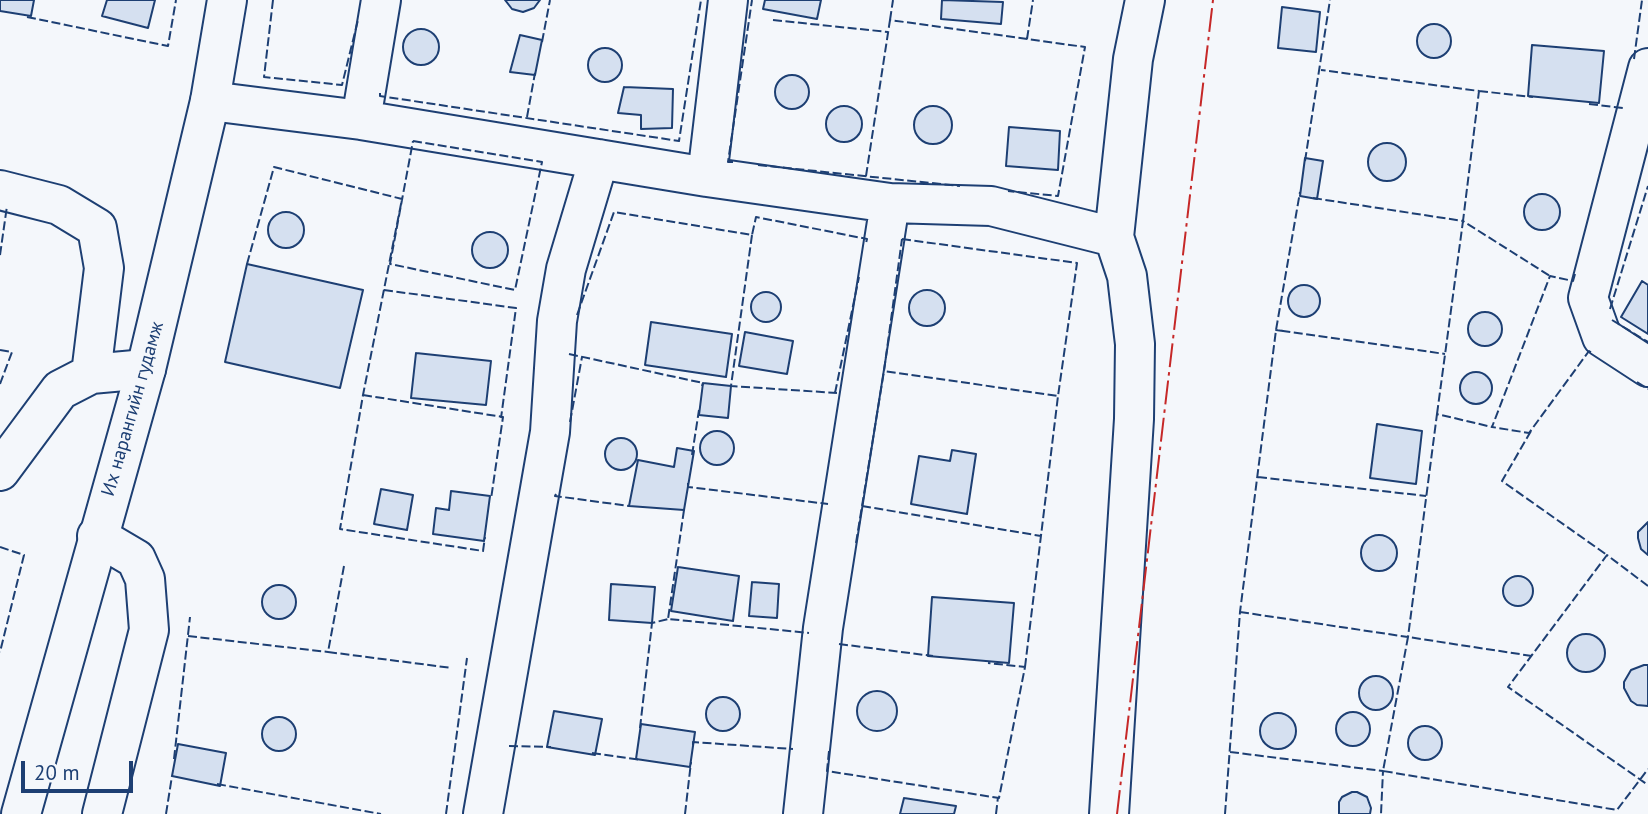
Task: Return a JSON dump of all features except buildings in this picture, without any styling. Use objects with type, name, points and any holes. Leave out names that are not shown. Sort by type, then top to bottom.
[{"type":"street","name":"Их нарангийн гудамж","points":[[21,814],[146,369],[210,100],[227,0]]},
{"type":"street","points":[[360,120],[381,0]]},
{"type":"street","points":[[707,177],[728,0]]},
{"type":"street","points":[[1109,814],[1135,369],[1135,344],[1127,275],[1114,237],[1133,59],[1145,0]]},
{"type":"street","points":[[1648,68],[1588,298],[1602,337],[1648,367]]},
{"type":"street","points":[[210,100],[360,120],[707,177],[890,202],[991,206],[1114,237]]},
{"type":"street","points":[[483,814],[550,432],[557,321],[566,269],[599,159]]},
{"type":"street","points":[[0,190],[59,205],[97,228],[104,268],[91,374]]},
{"type":"street","points":[[803,814],[823,628],[890,202]]},
{"type":"street","points":[[0,471],[60,390],[91,374],[146,369]]},
{"type":"street","points":[[97,536],[136,559],[145,579],[149,630],[102,814]]},
{"type":"fence","points":[[27,17],[168,46],[176,0]]},
{"type":"fence","points":[[273,0],[264,77],[342,85],[358,20]]},
{"type":"fence","points":[[542,42],[550,0]]},
{"type":"fence","points":[[380,93],[380,96],[679,141],[701,0]]},
{"type":"fence","points":[[733,162],[728,162],[752,0]]},
{"type":"fence","points":[[890,20],[893,0]]},
{"type":"fence","points":[[1027,39],[1033,0]]},
{"type":"fence","points":[[1305,161],[1330,0]]},
{"type":"fence","points":[[1634,59],[1642,0]]},
{"type":"fence","points":[[773,20],[888,32]]},
{"type":"fence","points":[[866,176],[890,20],[1085,47],[1058,196],[1008,191]]},
{"type":"fence","points":[[1313,198],[1463,221],[1479,91],[1321,70]]},
{"type":"fence","points":[[527,117],[535,73]]},
{"type":"fence","points":[[1479,91],[1533,97]]},
{"type":"fence","points":[[1589,104],[1623,108]]},
{"type":"fence","points":[[413,141],[542,162],[515,290],[390,264],[413,141]]},
{"type":"fence","points":[[758,165],[960,186]]},
{"type":"fence","points":[[247,264],[274,167],[402,199],[363,395],[340,529],[483,551],[485,537]]},
{"type":"fence","points":[[1610,309],[1648,186]]},
{"type":"fence","points":[[1225,814],[1240,612],[1276,330],[1300,192]]},
{"type":"fence","points":[[0,255],[7,206]]},
{"type":"fence","points":[[577,315],[614,212],[752,235],[756,217],[867,239],[866,243]]},
{"type":"fence","points":[[1437,414],[1463,221],[1550,276]]},
{"type":"fence","points":[[752,235],[731,386],[837,393]]},
{"type":"fence","points":[[902,239],[1077,263],[1058,396],[884,371],[902,239]]},
{"type":"fence","points":[[1575,274],[1573,281],[1550,276],[1492,427],[1529,433],[1589,351],[1593,354]]},
{"type":"fence","points":[[835,393],[859,277]]},
{"type":"fence","points":[[384,290],[516,308],[501,418]]},
{"type":"fence","points":[[1612,320],[1648,342]]},
{"type":"fence","points":[[1283,331],[1276,330],[1445,354]]},
{"type":"fence","points":[[0,350],[12,352],[0,384]]},
{"type":"fence","points":[[569,354],[703,383],[702,386]]},
{"type":"fence","points":[[570,422],[582,357]]},
{"type":"fence","points":[[856,543],[884,371]]},
{"type":"fence","points":[[1637,382],[1648,389]]},
{"type":"fence","points":[[363,395],[503,417],[491,499]]},
{"type":"fence","points":[[1025,667],[1058,396]]},
{"type":"fence","points":[[692,455],[699,410]]},
{"type":"fence","points":[[1240,612],[1408,637],[1437,414],[1492,427]]},
{"type":"fence","points":[[1531,431],[1502,481],[1607,555]]},
{"type":"fence","points":[[1258,477],[1426,496]]},
{"type":"fence","points":[[688,483],[688,487],[828,504]]},
{"type":"fence","points":[[556,494],[555,496],[629,506]]},
{"type":"fence","points":[[862,506],[1041,536]]},
{"type":"fence","points":[[684,510],[668,619],[809,633]]},
{"type":"fence","points":[[0,547],[24,555],[0,652]]},
{"type":"fence","points":[[1648,586],[1607,555],[1508,687],[1648,785]]},
{"type":"fence","points":[[344,566],[328,652],[452,668]]},
{"type":"fence","points":[[174,759],[190,617]]},
{"type":"fence","points":[[640,728],[652,623],[668,619]]},
{"type":"fence","points":[[188,636],[328,652]]},
{"type":"fence","points":[[1532,656],[1408,637],[1383,771],[1617,810],[1648,769]]},
{"type":"fence","points":[[839,644],[933,656]]},
{"type":"fence","points":[[446,814],[467,658]]},
{"type":"fence","points":[[829,751],[827,771],[999,798],[1025,667],[988,663]]},
{"type":"fence","points":[[693,745],[693,742],[793,749]]},
{"type":"fence","points":[[509,746],[551,747]]},
{"type":"fence","points":[[1230,752],[1383,771],[1381,814]]},
{"type":"fence","points":[[592,753],[641,760]]},
{"type":"fence","points":[[685,814],[691,762]]},
{"type":"fence","points":[[166,814],[172,776]]},
{"type":"fence","points":[[217,784],[381,814]]},
{"type":"fence","points":[[996,814],[998,797]]},
{"type":"power","points":[[1117,814],[1213,0]]}]
